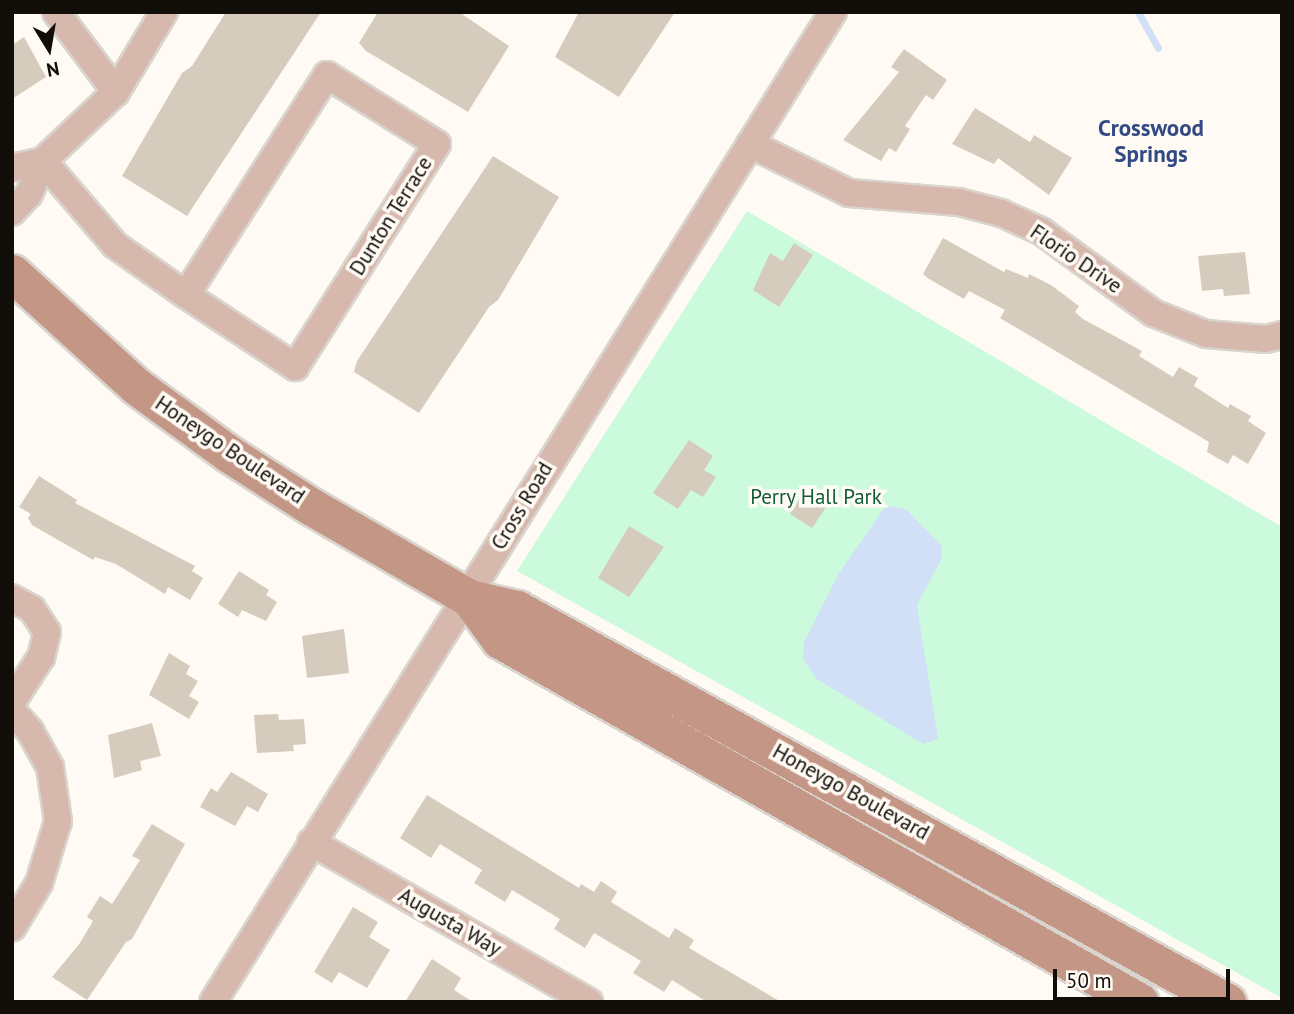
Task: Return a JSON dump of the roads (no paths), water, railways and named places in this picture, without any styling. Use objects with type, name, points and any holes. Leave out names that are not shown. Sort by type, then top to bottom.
[{"type":"main road","name":"Honeygo Boulevard","points":[[12,273],[136,386],[229,454],[469,598],[517,609],[1227,1002]]},
{"type":"main road","name":"Honeygo Boulevard","points":[[469,598],[500,640],[1140,1002]]},
{"type":"street","points":[[56,12],[116,92]]},
{"type":"street","points":[[12,212],[29,194],[43,161],[116,92],[164,12]]},
{"type":"street","name":"Cross Road","points":[[213,1002],[469,598],[531,489],[833,12]]},
{"type":"street","name":"Dunton Terrace","points":[[43,161],[115,245],[187,295],[295,367],[437,144],[327,75],[187,295]]},
{"type":"street","name":"Florio Drive","points":[[750,144],[849,193],[959,202],[1001,213],[1041,231],[1153,313],[1206,334],[1266,339],[1282,335]]},
{"type":"street","points":[[12,168],[43,161]]},
{"type":"street","points":[[12,598],[32,609],[47,632],[41,657],[12,702]]},
{"type":"street","points":[[12,711],[30,731],[50,767],[58,821],[39,883],[12,928]]},
{"type":"street","name":"Augusta Way","points":[[312,842],[589,1002]]},
{"type":"water","points":[[886,506],[906,509],[942,546],[941,560],[917,605],[938,739],[923,744],[817,679],[803,659],[804,642],[839,573]]},
{"type":"waterway","points":[[1138,12],[1158,48]]},
{"type":"district","name":"Crosswood Springs","points":[[1151,141]]},
{"type":"park label","name":"Perry Hall Park","points":[[816,497]]}]
